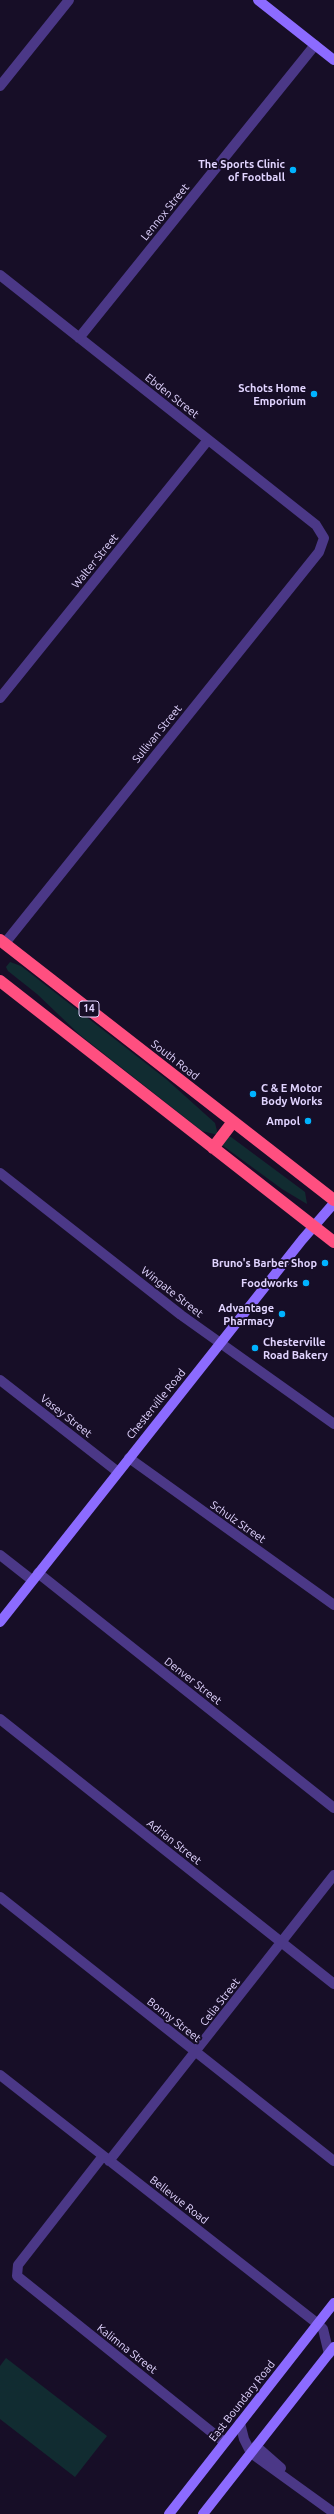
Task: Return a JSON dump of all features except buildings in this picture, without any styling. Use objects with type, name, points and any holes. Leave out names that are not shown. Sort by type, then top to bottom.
[{"type":"highway","name":"South Road","points":[[2,944],[334,1202]]},
{"type":"highway","points":[[0,982],[334,1242]]},
{"type":"highway","points":[[213,1148],[232,1123]]},
{"type":"street","points":[[2,80],[69,0]]},
{"type":"street","points":[[258,0],[334,60]]},
{"type":"street","name":"Lennox Street","points":[[79,338],[315,45]]},
{"type":"street","name":"Ebden Street","points":[[0,275],[316,525],[324,538]]},
{"type":"street","name":"Walter Street","points":[[0,698],[208,440]]},
{"type":"street","name":"Sullivan Street","points":[[2,944],[319,552],[324,538]]},
{"type":"street","name":"Wingate Street","points":[[0,1173],[220,1343],[334,1424]]},
{"type":"street","name":"Chesterville Road","points":[[0,1622],[313,1226],[334,1202]]},
{"type":"street","name":"Vasey Street","points":[[0,1380],[118,1472]]},
{"type":"street","name":"Schulz Street","points":[[129,1458],[334,1605]]},
{"type":"street","name":"Denver Street","points":[[0,1555],[35,1577],[334,1808]]},
{"type":"street","name":"Adrian Street","points":[[0,1719],[334,1984]]},
{"type":"street","name":"Celia Street","points":[[16,2273],[18,2265],[196,2052],[334,1875]]},
{"type":"street","name":"Bonny Street","points":[[0,1897],[334,2161]]},
{"type":"street","name":"Bellevue Road","points":[[0,2075],[318,2324],[323,2329],[331,2350]]},
{"type":"street","name":"Kalimna Street","points":[[16,2273],[26,2285],[224,2442]]},
{"type":"street","name":"East Boundary Road","points":[[169,2514],[334,2303]]},
{"type":"street","points":[[203,2514],[331,2350]]},
{"type":"street","points":[[240,2423],[244,2439],[254,2450],[334,2513]]},
{"type":"green space","points":[[10,962],[21,966],[166,1079],[215,1123],[218,1135],[202,1131],[80,1035],[37,994],[8,971],[6,967]]},
{"type":"green space","points":[[228,1137],[231,1137],[305,1192],[307,1204],[282,1189],[222,1145]]},
{"type":"green space","points":[[6,2358],[107,2436],[75,2477],[0,2419],[0,2366]]},
{"type":"place","name":"The Sports Clinic of Football","points":[[293,170]]},
{"type":"place","name":"Schots Home Emporium","points":[[314,394]]},
{"type":"place","name":"C & E Motor Body Works","points":[[253,1094]]},
{"type":"place","name":"Ampol","points":[[308,1121]]},
{"type":"place","name":"Bruno's Barber Shop","points":[[325,1263]]},
{"type":"place","name":"Foodworks","points":[[306,1283]]},
{"type":"place","name":"Advantage Pharmacy","points":[[282,1314]]},
{"type":"place","name":"Chesterville Road Bakery","points":[[255,1348]]}]
